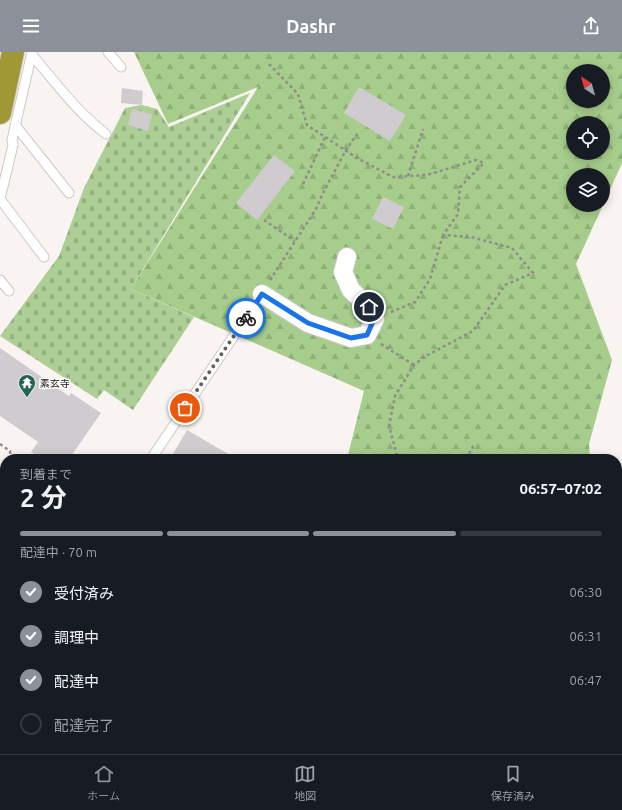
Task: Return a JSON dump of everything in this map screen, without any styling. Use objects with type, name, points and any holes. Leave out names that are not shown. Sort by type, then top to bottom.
[{"type":"highway","points":[[8,119],[26,53]]},
{"type":"street","points":[[262,294],[308,323],[351,338],[367,335],[374,319],[369,307],[351,290],[342,272],[347,256]]},
{"type":"lane","points":[[108,52],[121,68]]},
{"type":"lane","points":[[26,53],[88,121],[106,134]]},
{"type":"lane","points":[[8,119],[69,193]]},
{"type":"lane","points":[[8,119],[13,145],[0,199],[44,258]]},
{"type":"lane","points":[[0,280],[9,291]]},
{"type":"lane","points":[[154,454],[262,294]]},
{"type":"path","points":[[269,64],[298,94],[306,125],[393,177],[427,174],[476,160],[484,163],[460,187],[458,214],[443,235],[430,279],[415,302],[374,319]]},
{"type":"path","points":[[408,176],[423,129]]},
{"type":"path","points":[[276,271],[316,209],[346,150],[357,134]]},
{"type":"path","points":[[302,184],[325,137]]},
{"type":"path","points":[[264,220],[295,241]]},
{"type":"path","points":[[397,454],[389,426],[394,396],[414,365],[424,357],[473,331],[505,285],[533,273],[512,248],[471,237],[443,235]]},
{"type":"path","points":[[367,335],[414,365]]},
{"type":"path","points":[[0,444],[10,451],[10,454]]},
{"type":"path","points":[[469,454],[474,445]]},
{"type":"green space","points":[[134,52],[622,52],[622,163],[610,190],[610,168],[566,168],[566,212],[600,212],[576,264],[612,360],[589,444],[590,454],[348,454],[364,391],[131,289],[258,87],[168,124]]},
{"type":"green space","points":[[250,93],[131,289],[194,317],[133,410],[104,390],[97,399],[0,336],[59,256],[84,188],[125,108],[142,105],[157,109],[169,127]]},
{"type":"building","points":[[359,87],[406,115],[390,141],[344,113]]},
{"type":"building","points":[[122,88],[143,91],[142,105],[121,103]]},
{"type":"building","points":[[132,109],[152,114],[148,131],[128,125]]},
{"type":"building","points":[[274,155],[295,171],[257,220],[236,203]]},
{"type":"building","points":[[383,197],[404,207],[393,229],[372,219]]},
{"type":"building","name":"素玄寺","points":[[0,348],[69,396],[71,393],[101,413],[72,454],[34,454],[31,452],[38,442],[0,416]]},
{"type":"building","points":[[187,430],[228,454],[173,454]]},
{"type":"way so far","points":[[185,408],[246,318]]},
{"type":"place","name":"素玄寺","points":[[27,398]]},
{"type":"route","points":[[246,318],[262,294],[308,323],[351,338],[367,335],[374,319],[369,307]]}]
